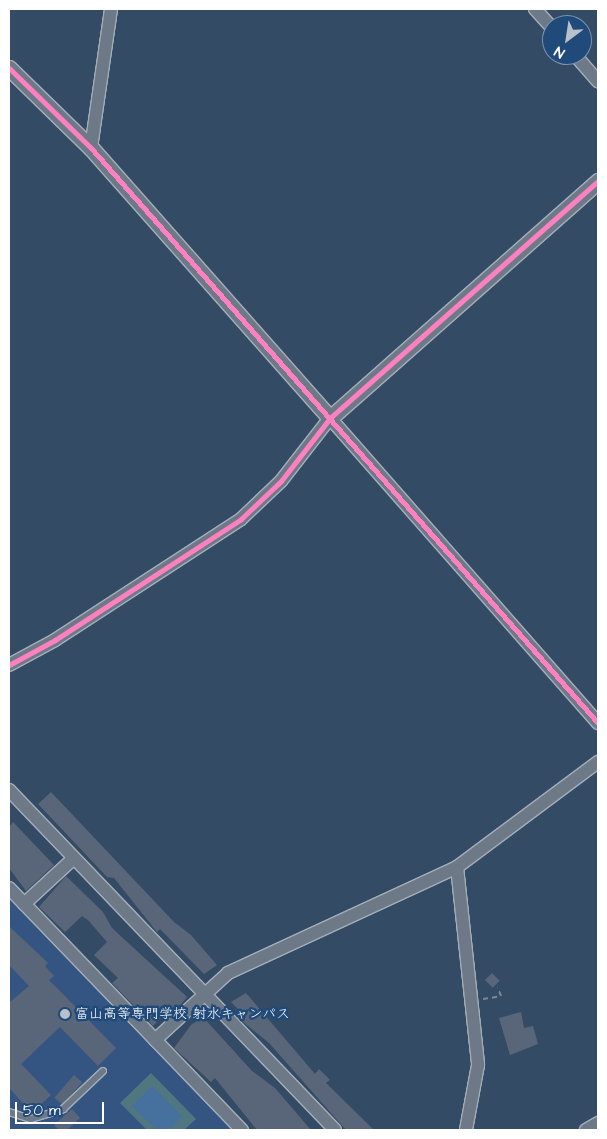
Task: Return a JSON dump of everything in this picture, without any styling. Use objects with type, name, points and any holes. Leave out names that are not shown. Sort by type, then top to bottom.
[{"type":"street","points":[[91,148],[111,9]]},
{"type":"street","points":[[584,65],[598,81]]},
{"type":"street","points":[[9,68],[91,148],[326,423],[594,709],[598,723]]},
{"type":"street","points":[[9,665],[55,640],[135,584],[241,519],[281,480],[326,423],[598,181]]},
{"type":"street","points":[[155,1040],[228,973],[457,867],[597,763]]},
{"type":"street","points":[[9,790],[73,859],[335,1130]]},
{"type":"street","points":[[24,904],[73,859]]},
{"type":"street","points":[[457,867],[473,1001],[478,1066],[466,1130]]},
{"type":"street","points":[[9,888],[242,1130]]},
{"type":"street","points":[[586,1130],[598,1122]]},
{"type":"lane","points":[[9,1112],[31,1119],[63,1109],[103,1071]]},
{"type":"path","points":[[473,1001],[501,996],[498,988]]},
{"type":"shaded area","name":"富山高等専門学校 射水キャンパス","points":[[9,898],[234,1130],[9,1130]]},
{"type":"shaded area","points":[[152,1086],[182,1116],[169,1130],[157,1130],[132,1106]]},
{"type":"green space","points":[[151,1073],[196,1119],[184,1130],[147,1130],[120,1103]]},
{"type":"building","points":[[51,792],[174,922],[191,935],[217,965],[204,974],[160,929],[157,932],[114,878],[107,877],[38,804]]},
{"type":"building","points":[[13,822],[54,865],[26,891],[9,868],[9,827]]},
{"type":"building","points":[[66,876],[103,912],[112,928],[187,997],[175,1011],[171,1007],[153,1026],[112,983],[118,978],[94,955],[107,942],[88,920],[82,916],[65,932],[39,907]]},
{"type":"building","points":[[9,926],[48,963],[45,966],[54,976],[49,980],[116,1048],[98,1066],[60,1027],[21,1064],[51,1095],[32,1113],[9,1088],[9,1003],[29,986],[9,965]]},
{"type":"building","points":[[492,973],[500,981],[493,988],[485,980]]},
{"type":"building","points":[[246,993],[315,1074],[319,1069],[330,1080],[326,1083],[374,1130],[346,1130],[269,1043],[242,1021],[246,1017],[231,1002]]},
{"type":"building","points":[[521,1012],[524,1028],[533,1026],[538,1044],[510,1055],[499,1018]]},
{"type":"building","points":[[203,1017],[252,1071],[275,1088],[311,1130],[257,1130],[215,1078],[211,1082],[174,1048],[191,1025]]},
{"type":"building","points":[[74,1075],[82,1082],[63,1105],[54,1098]]},
{"type":"building","points":[[72,1109],[80,1118],[67,1130],[59,1130],[54,1125]]},
{"type":"cycle path","points":[[9,68],[91,148],[598,723]]},
{"type":"cycle path","points":[[9,665],[55,640],[241,519],[281,481],[330,418],[598,181]]},
{"type":"place","name":"富山高等専門学校 射水キャンパス","points":[[65,1014]]}]
